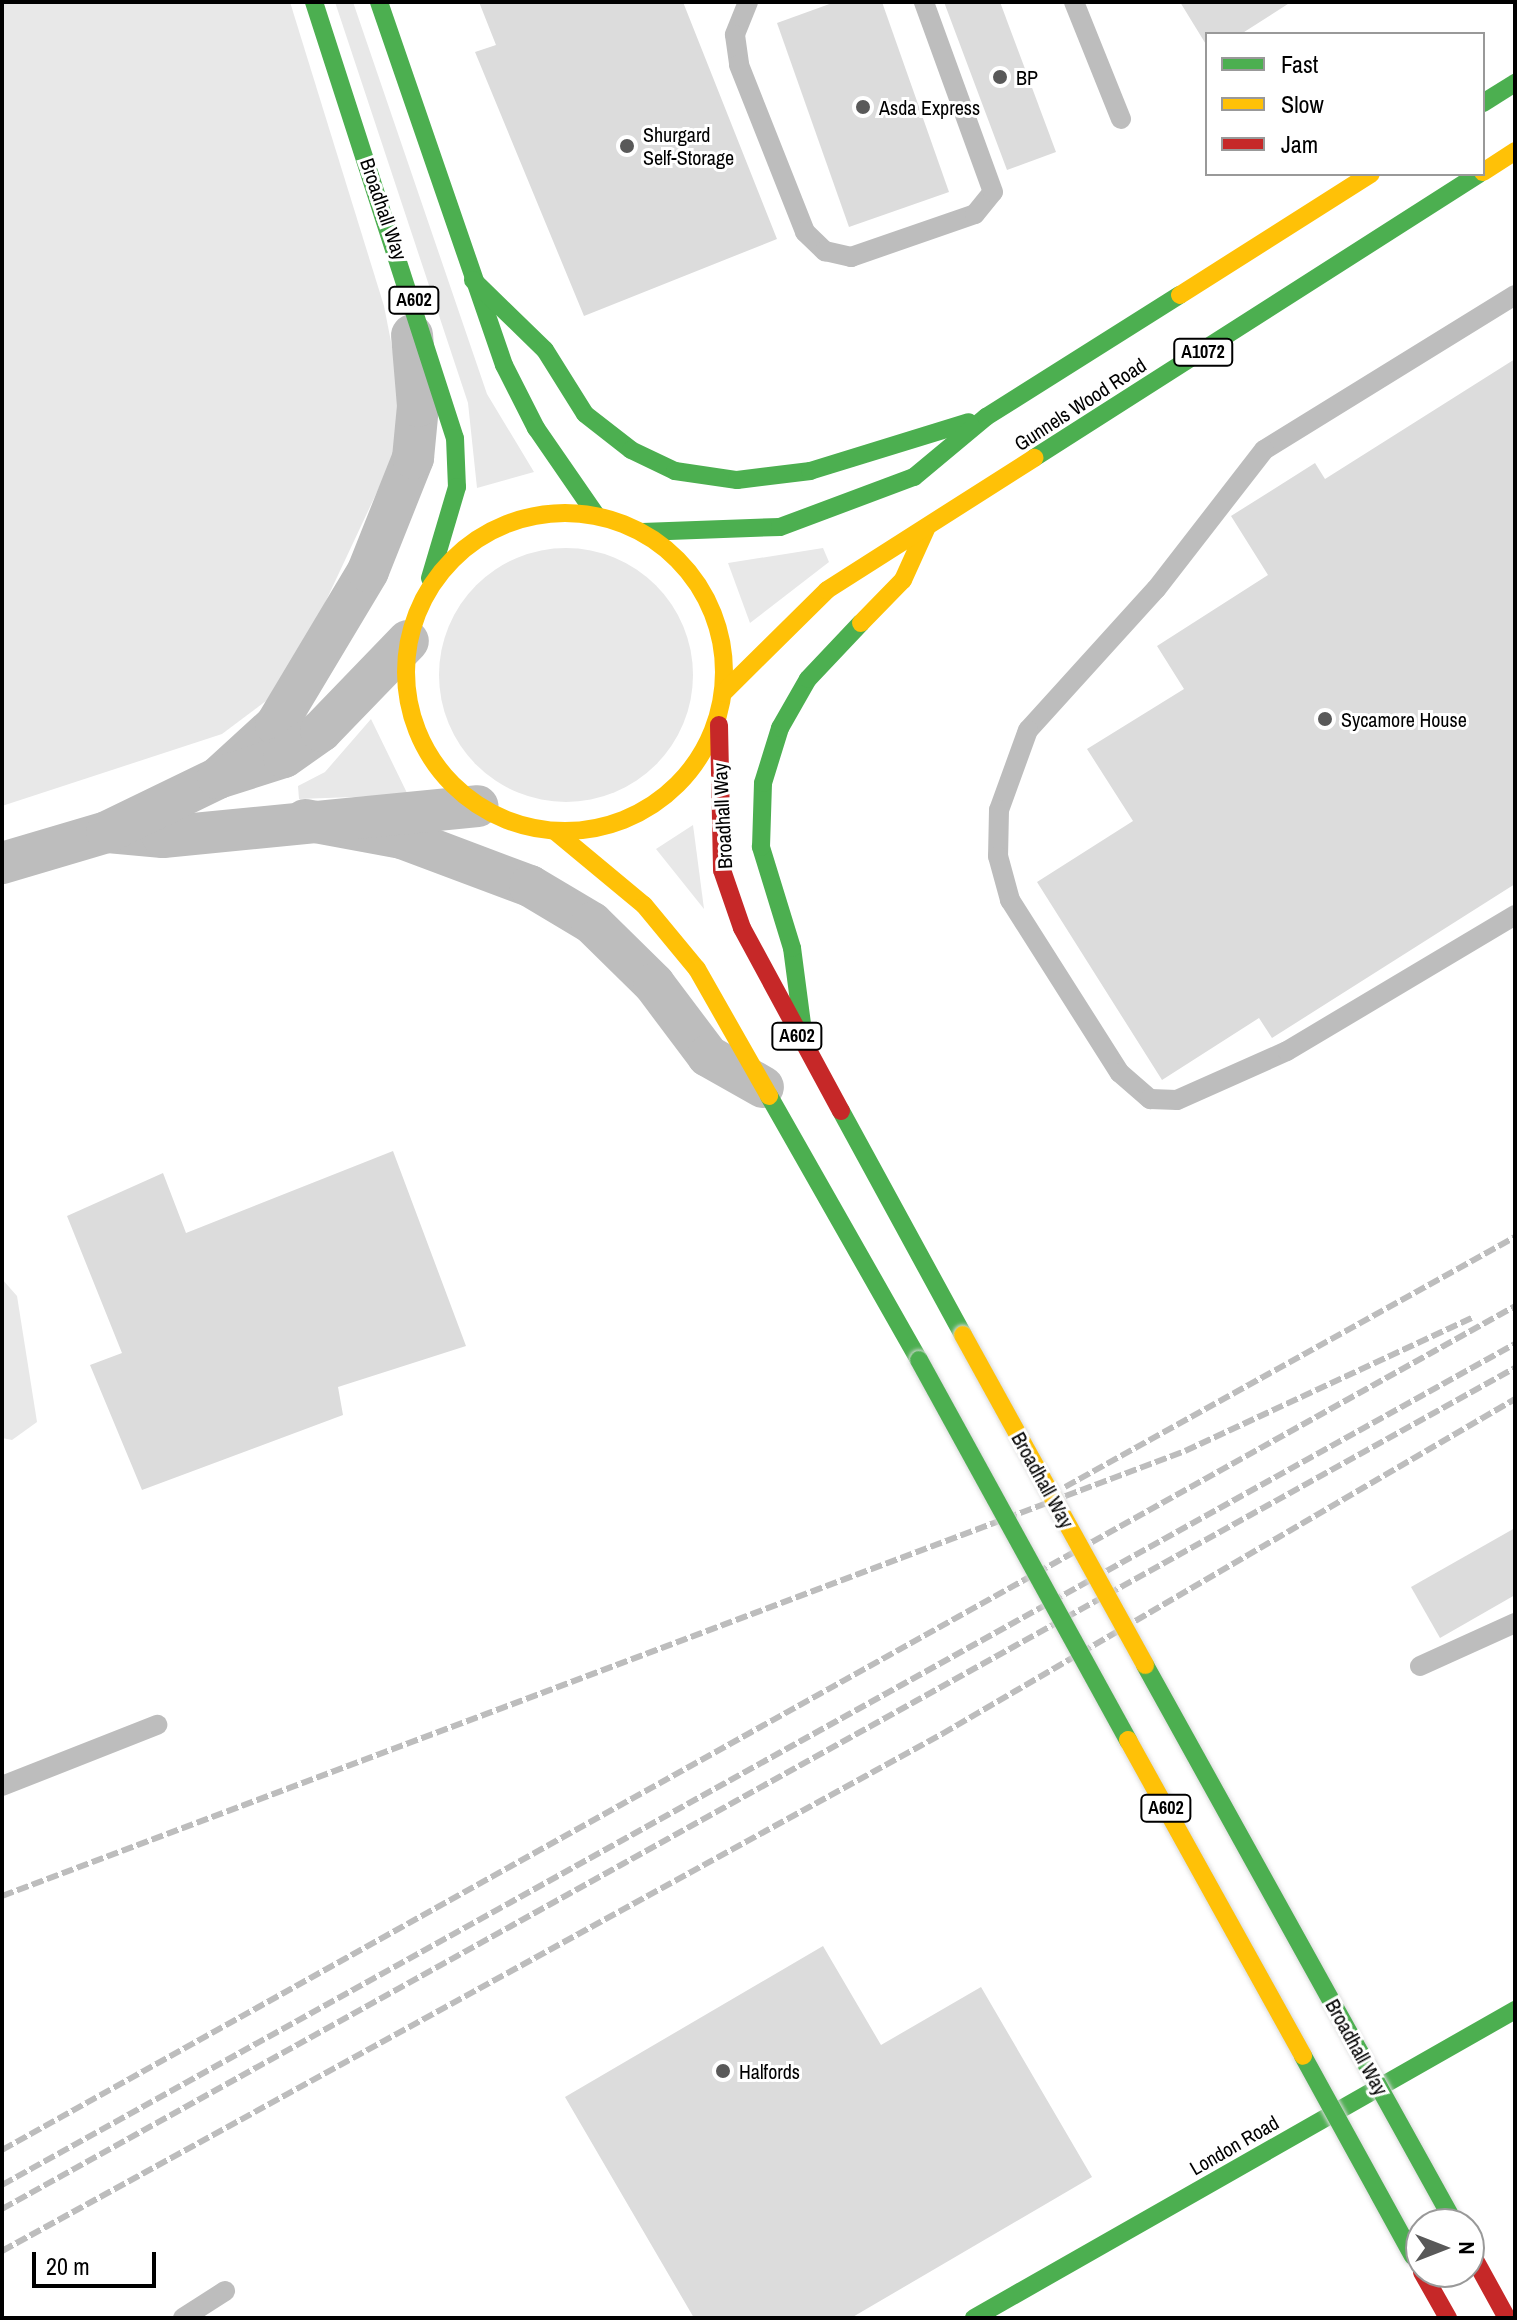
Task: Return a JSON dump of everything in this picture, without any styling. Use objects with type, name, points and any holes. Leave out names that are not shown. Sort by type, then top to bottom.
[{"type":"main road","name":"Broadhall Way","points":[[314,2],[442,383],[457,475],[446,536],[414,622]]},
{"type":"main road","points":[[379,2],[473,280],[536,428],[596,515]]},
{"type":"main road","points":[[1485,102],[1515,83]]},
{"type":"main road","name":"Gunnels Wood Road","points":[[1485,170],[1515,151]]},
{"type":"main road","name":"Gunnels Wood Road","points":[[642,532],[780,527],[840,510],[914,477],[986,417],[1368,176]]},
{"type":"main road","name":"Gunnels Wood Road","points":[[721,702],[827,590],[1476,176]]},
{"type":"main road","points":[[473,280],[545,350],[585,414],[631,450],[675,471],[737,480],[810,471],[986,417]]},
{"type":"main road","points":[[642,532],[596,515],[544,513],[493,529],[451,560],[414,622],[406,688],[418,734],[442,775],[477,806],[556,832],[610,826],[660,801],[697,761],[721,702]]},
{"type":"main road","points":[[805,1051],[792,948],[761,847],[763,783],[780,728],[808,679],[903,580],[926,529]]},
{"type":"main road","name":"Broadhall Way","points":[[642,532],[680,561],[707,600],[722,645],[722,870],[742,928],[805,1051],[1446,2208]]},
{"type":"main road","name":"A602","points":[[556,832],[644,905],[697,969],[919,1360],[1405,2241]]},
{"type":"main road","name":"London Road","points":[[974,2318],[1515,2010]]},
{"type":"main road","points":[[1485,2278],[1507,2318]]},
{"type":"main road","name":"A602","points":[[1431,2288],[1448,2318]]},
{"type":"street","points":[[218,778],[276,725],[321,657],[368,571],[413,458],[418,406],[403,267]]},
{"type":"street","points":[[2,863],[107,832],[218,778],[284,757],[321,731],[414,622]]},
{"type":"street","points":[[107,832],[163,837],[305,820],[477,806]]},
{"type":"street","points":[[305,820],[402,838],[530,886],[592,923],[654,984],[708,1056],[763,1087]]},
{"type":"lane","points":[[748,2],[735,35],[739,65],[805,232],[825,251],[851,257],[975,214],[993,192],[924,2]]},
{"type":"lane","points":[[1074,2],[1121,119]]},
{"type":"lane","points":[[1515,295],[1264,450],[1156,589],[1028,730],[999,810],[998,856],[1010,900],[1120,1073],[1150,1099],[1177,1100],[1287,1051],[1515,915]]},
{"type":"lane","points":[[1420,1666],[1515,1623]]},
{"type":"lane","points":[[2,1786],[157,1725]]},
{"type":"lane","points":[[183,2318],[225,2291]]},
{"type":"shaded area","points":[[2,2],[290,2],[384,306],[400,388],[399,445],[286,686],[222,734],[2,806]]},
{"type":"shaded area","points":[[335,2],[353,2],[487,394],[534,472],[477,488],[468,403]]},
{"type":"shaded area","points":[[566,548],[615,558],[637,569],[656,585],[672,604],[683,626],[693,675],[683,724],[672,746],[656,765],[637,781],[615,792],[566,802],[517,792],[495,781],[476,765],[460,746],[449,724],[439,675],[449,626],[460,604],[476,585],[495,569],[517,558]]},
{"type":"shaded area","points":[[823,548],[829,562],[750,623],[728,563]]},
{"type":"shaded area","points":[[371,719],[408,795],[299,799],[298,786],[325,772]]},
{"type":"shaded area","points":[[693,825],[704,909],[656,849]]},
{"type":"shaded area","points":[[2,1279],[17,1296],[37,1422],[12,1440],[2,1438]]},
{"type":"building","name":"Shurgard Self-Storage","points":[[479,2],[683,2],[777,239],[584,316],[475,52],[496,45]]},
{"type":"building","name":"Asda Express","points":[[835,2],[882,2],[949,192],[849,227],[777,23]]},
{"type":"building","name":"BP","points":[[944,2],[1000,2],[1056,152],[1007,170]]},
{"type":"building","points":[[1180,2],[1291,2],[1244,32],[1205,32],[1205,43]]},
{"type":"building","name":"Sycamore House","points":[[1515,359],[1515,884],[1272,1038],[1259,1018],[1162,1080],[1037,882],[1133,821],[1087,749],[1184,689],[1157,646],[1268,575],[1231,516],[1315,463],[1325,479]]},
{"type":"building","points":[[393,1151],[466,1346],[338,1387],[343,1415],[142,1490],[90,1365],[122,1353],[67,1216],[163,1173],[186,1233]]},
{"type":"building","points":[[1515,1528],[1515,1595],[1440,1638],[1411,1587]]},
{"type":"building","points":[[823,1946],[881,2045],[981,1987],[1092,2177],[851,2318],[694,2318],[565,2097]]},
{"type":"railway","points":[[1065,1487],[1515,1237]]},
{"type":"railway","points":[[2,2150],[1515,1306]]},
{"type":"railway","points":[[2,1896],[1185,1451],[1472,1318]]},
{"type":"railway","points":[[2,2185],[1515,1344]]},
{"type":"railway","points":[[2,2209],[1515,1368]]},
{"type":"railway","points":[[2,2251],[942,1734],[1515,1399]]},
{"type":"traffic: fast","points":[[314,2],[455,438],[457,487],[430,578]]},
{"type":"traffic: fast","points":[[379,2],[504,365],[536,428],[596,515]]},
{"type":"traffic: fast","points":[[1485,102],[1515,83]]},
{"type":"traffic: fast","points":[[1034,458],[1476,176]]},
{"type":"traffic: fast","points":[[473,280],[545,350],[585,414],[631,450],[675,471],[737,480],[810,471],[969,422]]},
{"type":"traffic: fast","points":[[642,532],[780,527],[914,477],[986,417],[1180,295]]},
{"type":"traffic: fast","points":[[804,1039],[792,948],[761,847],[763,783],[780,728],[808,679],[861,623]]},
{"type":"traffic: fast","points":[[769,1096],[919,1360]]},
{"type":"traffic: fast","points":[[841,1111],[963,1335]]},
{"type":"traffic: fast","points":[[919,1360],[1128,1740]]},
{"type":"traffic: fast","points":[[1145,1665],[1446,2208]]},
{"type":"traffic: fast","points":[[974,2318],[1515,2010]]},
{"type":"traffic: fast","points":[[1303,2056],[1405,2241]]},
{"type":"traffic: slow","points":[[1485,171],[1515,151]]},
{"type":"traffic: slow","points":[[1180,295],[1368,176]]},
{"type":"traffic: slow","points":[[723,693],[827,590],[1034,458]]},
{"type":"traffic: slow","points":[[565,513],[596,516],[626,525],[666,549],[688,571],[712,611],[721,641],[724,672],[721,703],[712,733],[688,773],[666,795],[626,819],[596,828],[565,831],[534,828],[504,819],[464,795],[442,773],[418,733],[409,703],[406,672],[409,641],[418,611],[442,571],[464,549],[504,525],[534,516],[565,513]]},
{"type":"traffic: slow","points":[[861,623],[903,580],[926,529]]},
{"type":"traffic: slow","points":[[556,832],[644,905],[697,969],[769,1096]]},
{"type":"traffic: slow","points":[[963,1335],[1145,1665]]},
{"type":"traffic: slow","points":[[1128,1740],[1303,2056]]},
{"type":"traffic: jam","points":[[719,725],[722,870],[742,928],[841,1111]]},
{"type":"traffic: jam","points":[[1485,2278],[1507,2318]]},
{"type":"traffic: jam","points":[[1431,2288],[1448,2318]]},
{"type":"place","name":"BP","points":[[1000,77]]},
{"type":"place","name":"Asda Express","points":[[863,107]]},
{"type":"place","name":"Shurgard Self-Storage","points":[[627,146]]},
{"type":"place","name":"Sycamore House","points":[[1325,719]]},
{"type":"place","name":"Halfords","points":[[723,2071]]}]
